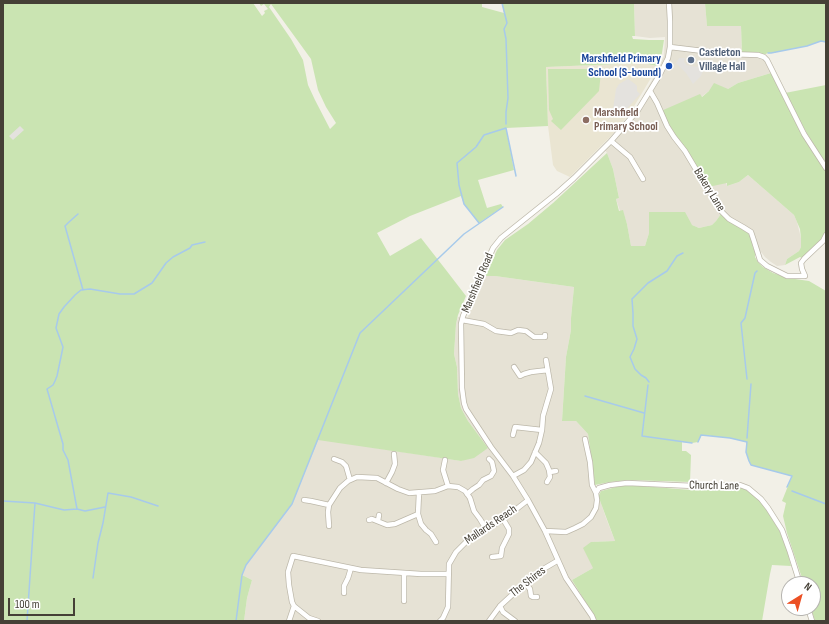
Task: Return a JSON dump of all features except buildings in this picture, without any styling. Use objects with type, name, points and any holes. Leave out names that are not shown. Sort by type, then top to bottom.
[{"type":"street","name":"Marshfield Road","points":[[594,621],[566,578],[557,561],[545,531],[514,476],[470,416],[464,403],[462,382],[462,320],[493,248],[499,240],[556,194],[611,141],[638,110],[668,58],[670,47],[669,3]]},
{"type":"street","points":[[670,47],[764,57],[767,60],[804,134],[826,168]]},
{"type":"street","name":"Bakery Lane","points":[[650,91],[667,126],[685,151],[710,193],[716,199],[717,206],[729,219],[743,226],[750,232],[760,260],[767,266],[787,276],[805,276],[801,263],[804,258],[823,241],[826,235]]},
{"type":"street","points":[[611,141],[624,152],[633,155],[643,179]]},
{"type":"street","points":[[462,320],[484,324],[496,331],[526,331],[534,336],[545,338],[545,335]]},
{"type":"street","points":[[514,476],[524,470],[531,462],[539,443],[543,416],[551,389],[546,360]]},
{"type":"street","points":[[514,367],[520,376],[531,372],[548,370]]},
{"type":"street","points":[[537,415],[543,416]]},
{"type":"street","points":[[514,435],[516,427],[542,430]]},
{"type":"street","points":[[545,531],[566,532],[583,524],[591,517],[596,508],[596,493],[592,485],[586,439]]},
{"type":"street","points":[[535,452],[546,464],[550,472],[550,477],[547,482]]},
{"type":"street","points":[[386,483],[398,464],[394,454]]},
{"type":"street","points":[[334,459],[342,462],[346,466],[350,480]]},
{"type":"street","points":[[467,494],[479,486],[483,480],[491,476],[494,471],[492,462],[489,459]]},
{"type":"street","points":[[445,460],[440,470],[448,486]]},
{"type":"street","points":[[550,472],[556,471]]},
{"type":"street","points":[[329,526],[329,505],[340,488],[348,481],[356,477],[377,478],[409,493],[435,491],[448,486],[458,487],[470,498],[474,511],[486,529]]},
{"type":"street","name":"Church Lane","points":[[596,493],[599,488],[627,483],[694,486],[740,485],[748,488],[761,499],[782,530],[798,576]]},
{"type":"street","points":[[419,493],[418,514],[421,524],[432,534],[436,542]]},
{"type":"street","points":[[304,500],[313,504],[329,505]]},
{"type":"street","name":"Mallards Reach","points":[[444,620],[448,607],[449,564],[456,552],[466,542],[503,519],[528,500]]},
{"type":"street","points":[[369,520],[372,519],[387,525],[395,524],[418,514]]},
{"type":"street","points":[[378,521],[379,515]]},
{"type":"street","points":[[492,557],[501,556],[502,548],[509,534],[509,529],[503,519]]},
{"type":"street","points":[[318,621],[309,618],[294,606],[292,602],[288,572],[293,556],[361,570],[421,574],[449,574]]},
{"type":"street","name":"The Shires","points":[[489,621],[500,606],[524,583],[557,561]]},
{"type":"street","points":[[344,593],[344,586],[351,568]]},
{"type":"street","points":[[404,573],[404,601]]},
{"type":"street","points":[[524,583],[532,590],[531,596],[537,597]]},
{"type":"street","points":[[289,621],[294,606]]},
{"type":"street","name":"The Shires","points":[[500,606],[503,612],[515,621]]},
{"type":"shaded area","points":[[634,3],[705,3],[707,26],[741,26],[742,53],[761,58],[765,61],[771,73],[738,83],[728,89],[709,91],[701,97],[700,94],[727,186],[739,182],[748,175],[794,215],[801,238],[801,247],[799,251],[787,259],[785,265],[777,266],[771,262],[758,248],[750,232],[722,213],[712,225],[699,228],[649,212],[649,233],[645,246],[631,246],[623,211],[620,211],[616,199],[619,198],[613,169],[604,149],[638,110],[644,94],[664,56],[665,37],[650,38],[635,36]]},
{"type":"shaded area","points":[[679,58],[685,58],[684,62],[686,65],[697,67],[700,62],[706,64],[701,76],[693,84],[686,73],[676,63]]},
{"type":"shaded area","name":"Marshfield Primary School","points":[[642,63],[659,66],[630,113],[612,135],[570,177],[557,171],[553,165],[548,126],[546,67]]},
{"type":"shaded area","points":[[628,79],[637,86],[637,91],[640,94],[623,113],[613,109],[616,89],[619,84]]},
{"type":"shaded area","points":[[20,126],[24,130],[13,140],[9,136]]},
{"type":"shaded area","points":[[485,276],[495,276],[574,287],[571,330],[566,357],[562,420],[576,421],[588,434],[595,485],[615,541],[592,542],[593,568],[572,580],[597,621],[244,621],[247,598],[252,580],[242,575],[246,565],[292,504],[318,439],[461,461],[488,448],[468,421],[461,408],[458,394],[457,367],[454,354],[456,324],[458,317],[468,317],[471,306]]},
{"type":"green space","points":[[3,3],[253,3],[262,16],[265,13],[264,11],[268,9],[264,4],[261,6],[259,3],[482,3],[482,7],[504,13],[502,3],[634,3],[635,36],[632,36],[633,39],[664,40],[661,59],[658,66],[642,63],[546,67],[548,126],[506,128],[514,170],[478,180],[487,208],[501,204],[503,207],[479,223],[464,204],[461,196],[410,216],[377,233],[390,256],[421,238],[466,296],[456,324],[454,354],[457,367],[458,394],[461,408],[468,421],[488,448],[474,458],[461,461],[318,440],[292,504],[246,565],[242,575],[252,580],[247,598],[244,621],[3,621]],"holes":[[[271,4],[311,59],[318,90],[336,123],[330,129],[308,85],[303,60],[291,39],[269,7]]]},
{"type":"green space","points":[[705,3],[826,3],[826,42],[821,41],[807,46],[763,55],[742,53],[741,26],[707,26]]},
{"type":"green space","points":[[548,69],[597,69],[601,72],[599,91],[561,130],[551,121],[553,119],[549,110]]},
{"type":"green space","points":[[771,73],[801,133],[826,172],[826,231],[820,242],[802,258],[800,257],[785,265],[787,259],[799,251],[801,247],[800,229],[794,215],[748,175],[739,182],[727,186],[727,183],[708,187],[673,133],[661,111],[700,94],[702,97],[709,91],[714,83],[728,89],[738,83]]},
{"type":"green space","points":[[826,85],[826,160],[823,160],[785,93]]},
{"type":"green space","points":[[607,153],[613,169],[619,198],[616,199],[619,211],[623,210],[631,246],[645,246],[649,233],[649,212],[685,212],[692,225],[699,228],[712,225],[721,214],[748,233],[752,239],[755,257],[763,267],[773,273],[788,278],[809,281],[826,291],[826,621],[815,621],[813,616],[821,616],[821,576],[801,576],[783,516],[786,503],[782,501],[792,476],[751,465],[746,452],[746,442],[730,438],[702,435],[698,442],[682,442],[682,451],[686,451],[691,455],[690,482],[629,480],[595,485],[588,434],[576,421],[562,421],[566,357],[571,330],[574,287],[495,276],[485,276],[497,250],[505,240],[528,224]]},
{"type":"green space","points":[[629,485],[691,490],[742,488],[753,493],[760,500],[779,530],[787,550],[791,566],[772,565],[762,621],[597,621],[572,580],[593,568],[583,548],[591,542],[615,541],[599,498],[601,491]]},
{"type":"waterway","points":[[502,3],[507,23],[504,29],[506,39],[508,98],[506,124]]},
{"type":"waterway","points":[[768,53],[807,46],[821,41],[826,42]]},
{"type":"waterway","points":[[479,223],[464,204],[459,185],[457,163],[476,147],[484,135],[506,128],[516,176]]},
{"type":"waterway","points":[[236,621],[242,575],[246,565],[292,504],[360,333],[464,234],[503,207]]},
{"type":"waterway","points":[[78,214],[65,226],[83,290]]},
{"type":"waterway","points":[[77,509],[68,460],[63,450],[63,444],[47,389],[53,385],[57,376],[63,347],[56,328],[59,314],[81,290],[90,289],[120,294],[134,294],[152,283],[166,263],[173,257],[190,248],[192,245],[205,242]]},
{"type":"waterway","points":[[649,382],[635,369],[630,357],[637,339],[633,326],[632,299],[648,283],[667,271],[677,256],[683,253]]},
{"type":"waterway","points":[[747,379],[741,323],[745,318],[755,273],[757,271]]},
{"type":"waterway","points":[[747,438],[751,384]]},
{"type":"waterway","points":[[648,385],[642,436],[692,443]]},
{"type":"waterway","points":[[585,396],[644,413]]},
{"type":"waterway","points":[[698,442],[701,435],[730,438],[747,442],[746,452],[751,465],[792,476],[787,487]]},
{"type":"waterway","points":[[792,491],[826,504]]},
{"type":"waterway","points":[[93,578],[108,493],[131,497],[158,506]]},
{"type":"waterway","points":[[3,501],[35,503],[27,621]]},
{"type":"waterway","points":[[35,503],[64,510],[77,509],[85,511],[105,507]]},
{"type":"place","name":"Castleton Village Hall","points":[[691,60]]},
{"type":"place","name":"Marshfield Primary School (S-bound)","points":[[669,66]]},
{"type":"place","name":"Marshfield Primary School","points":[[586,120]]}]
